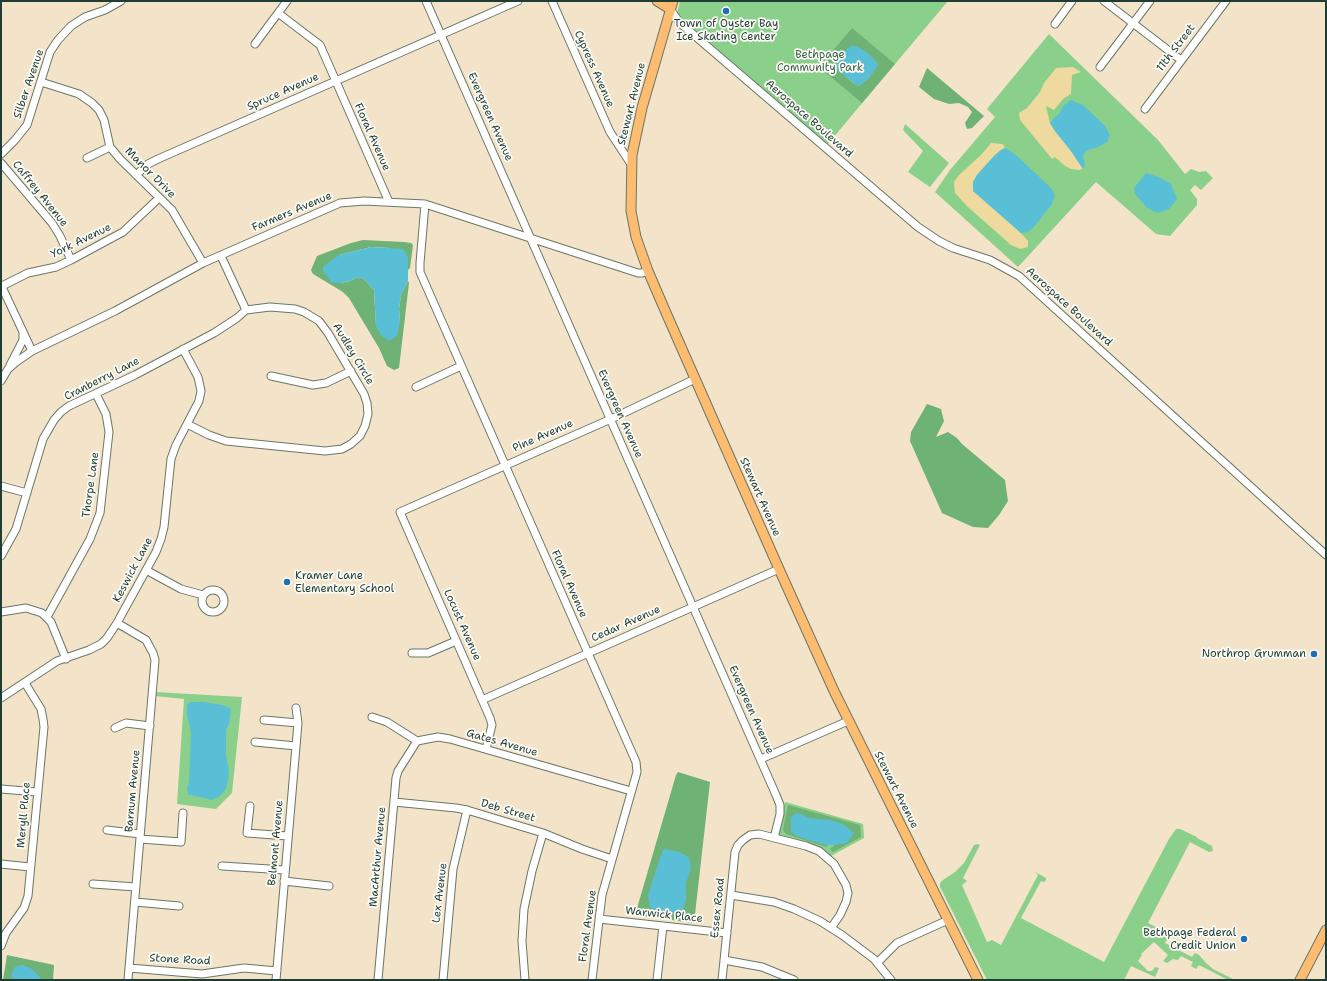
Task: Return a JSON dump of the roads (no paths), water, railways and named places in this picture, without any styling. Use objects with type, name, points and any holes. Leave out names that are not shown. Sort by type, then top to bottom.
[{"type":"main road","points":[[657,1],[670,4]]},
{"type":"main road","name":"Stewart Avenue","points":[[670,4],[637,127],[632,155],[631,211],[636,237],[648,271],[778,570],[848,721],[978,980]]},
{"type":"main road","points":[[1300,980],[1326,930]]},
{"type":"street","name":"Silber Avenue","points":[[1,154],[15,140],[27,124],[50,52],[64,32],[85,18],[105,10],[121,1]]},
{"type":"street","points":[[255,44],[287,1]]},
{"type":"street","name":"Evergreen Avenue","points":[[426,1],[761,759],[780,805],[780,814],[774,838]]},
{"type":"street","name":"Spruce Avenue","points":[[136,175],[148,164],[158,159],[518,1]]},
{"type":"street","name":"Cypress Avenue","points":[[552,1],[610,132],[632,164]]},
{"type":"street","points":[[1055,24],[1072,1]]},
{"type":"street","points":[[1104,1],[1181,60]]},
{"type":"street","points":[[1100,67],[1150,1]]},
{"type":"street","name":"11th Street","points":[[1144,109],[1226,1]]},
{"type":"street","name":"Aerospace Boulevard","points":[[670,4],[680,23],[918,227],[939,241],[953,248],[990,260],[1019,276],[1326,556]]},
{"type":"street","name":"Floral Avenue","points":[[278,13],[318,43],[389,202]]},
{"type":"street","name":"Manor Drive","points":[[41,82],[79,94],[92,102],[99,110],[104,120],[110,147],[176,215],[203,263]]},
{"type":"street","points":[[87,158],[110,147]]},
{"type":"street","name":"Caffrey Avenue","points":[[1,163],[52,222],[71,260]]},
{"type":"street","name":"York Avenue","points":[[1,286],[28,273],[56,267],[123,232],[159,198]]},
{"type":"street","name":"Farmers Avenue","points":[[8,369],[32,351],[115,311],[203,263],[340,203],[364,201],[426,204],[638,273],[648,271]]},
{"type":"street","name":"Floral Avenue","points":[[426,204],[420,272],[636,762],[637,772],[602,895],[592,980]]},
{"type":"street","points":[[221,256],[246,310]]},
{"type":"street","points":[[1,286],[32,351]]},
{"type":"street","name":"Audley Circle","points":[[187,424],[209,436],[226,441],[325,451],[342,449],[351,444],[360,436],[365,426],[368,414],[364,394],[328,333],[319,321],[304,312],[283,308],[270,307],[246,310]]},
{"type":"street","name":"Cranberry Lane","points":[[1,556],[16,528],[43,439],[54,420],[69,406],[135,375],[220,329],[246,310]]},
{"type":"street","points":[[1,381],[23,340],[23,332]]},
{"type":"street","name":"Keswick Lane","points":[[1,698],[57,661],[66,659],[101,644],[117,623],[146,570],[161,539],[164,527],[171,459],[176,445],[199,401],[201,391],[198,377],[183,349]]},
{"type":"street","points":[[416,386],[461,366]]},
{"type":"street","points":[[271,376],[313,385],[326,383],[351,371]]},
{"type":"street","name":"Pine Avenue","points":[[400,512],[610,419],[695,379]]},
{"type":"street","name":"Thorpe Lane","points":[[47,617],[90,539],[100,513],[109,432],[106,414],[96,394]]},
{"type":"street","points":[[1,486],[27,493]]},
{"type":"street","name":"Locust Avenue","points":[[400,512],[492,725],[486,749]]},
{"type":"street","points":[[146,570],[181,589],[203,595]]},
{"type":"street","name":"Cedar Avenue","points":[[482,700],[778,570]]},
{"type":"street","points":[[1,612],[26,608],[37,610],[47,617],[55,629],[66,659]]},
{"type":"street","name":"Barnum Avenue","points":[[117,623],[146,640],[153,653],[155,667],[128,980]]},
{"type":"street","points":[[412,653],[428,652],[456,641]]},
{"type":"street","name":"Meryll Place","points":[[1,946],[6,933],[26,903],[28,896],[43,718],[38,703],[25,683]]},
{"type":"street","name":"Belmont Avenue","points":[[276,980],[298,723],[296,708]]},
{"type":"street","points":[[372,717],[387,722],[417,741]]},
{"type":"street","points":[[264,720],[298,723]]},
{"type":"street","points":[[761,759],[848,721]]},
{"type":"street","points":[[114,728],[126,723],[150,726]]},
{"type":"street","name":"Gates Avenue","points":[[417,741],[438,737],[486,749],[631,791]]},
{"type":"street","name":"MacArthur Avenue","points":[[378,980],[396,778],[398,771],[417,741]]},
{"type":"street","points":[[255,742],[296,746]]},
{"type":"street","points":[[1,788],[37,792]]},
{"type":"street","name":"Deb Street","points":[[394,802],[467,810],[543,833],[582,850],[612,859]]},
{"type":"street","points":[[250,806],[247,833],[288,836]]},
{"type":"street","name":"Lex Avenue","points":[[443,980],[453,869],[467,810]]},
{"type":"street","points":[[107,830],[181,842],[183,813]]},
{"type":"street","points":[[525,980],[522,941],[524,909],[532,871],[543,833]]},
{"type":"street","name":"Essex Road","points":[[722,980],[738,845],[750,835],[759,834],[774,838]]},
{"type":"street","points":[[774,838],[819,851],[834,864],[846,885],[848,893],[840,915],[831,928]]},
{"type":"street","points":[[1,864],[30,867]]},
{"type":"street","points":[[222,866],[285,870]]},
{"type":"street","points":[[284,881],[329,886]]},
{"type":"street","points":[[93,884],[136,887]]},
{"type":"street","points":[[731,895],[774,902],[794,908],[820,921],[861,949],[877,963],[891,980]]},
{"type":"street","points":[[134,902],[179,906]]},
{"type":"street","name":"Warwick Place","points":[[599,918],[727,933]]},
{"type":"street","points":[[877,963],[897,944],[948,920]]},
{"type":"street","points":[[657,980],[663,926]]},
{"type":"street","points":[[724,960],[762,967],[794,980]]},
{"type":"street","name":"Stone Road","points":[[129,968],[202,974],[244,968],[277,971]]},
{"type":"water","points":[[856,46],[865,51],[876,61],[878,65],[869,78],[859,86],[836,68],[837,63],[848,48]]},
{"type":"water","points":[[1071,100],[1083,105],[1105,126],[1110,135],[1107,142],[1086,151],[1083,155],[1085,165],[1083,169],[1050,123],[1059,114],[1063,106]]},
{"type":"water","points":[[1005,148],[1016,155],[1051,188],[1055,195],[1052,204],[1033,228],[1027,232],[1021,233],[973,191],[973,182],[977,175],[994,156]]},
{"type":"water","points":[[1146,173],[1159,177],[1171,184],[1177,199],[1169,209],[1158,213],[1147,208],[1135,194],[1134,188]]},
{"type":"water","points":[[371,247],[403,249],[408,257],[408,281],[401,295],[399,309],[400,320],[397,336],[389,341],[381,335],[376,326],[374,290],[364,279],[358,277],[350,281],[332,283],[323,271],[323,267],[339,255]]},
{"type":"water","points":[[190,702],[204,702],[222,705],[231,709],[229,724],[226,730],[226,755],[229,771],[228,780],[226,789],[220,796],[212,800],[188,794],[187,788],[189,782],[191,732],[187,715],[187,705]]},
{"type":"water","points":[[799,813],[809,818],[830,820],[843,824],[854,833],[847,843],[834,845],[826,845],[805,839],[791,832],[791,817]]},
{"type":"water","points":[[666,849],[679,852],[689,857],[691,868],[686,883],[686,900],[680,913],[654,910],[650,907],[648,895],[661,855],[663,850]]},
{"type":"water","points":[[23,965],[32,969],[42,980],[14,980],[11,976],[14,968]]},
{"type":"place","name":"Town of Oyster Bay Ice Skating Center","points":[[726,11]]},
{"type":"place","name":"Kramer Lane Elementary School","points":[[287,582]]},
{"type":"place","name":"Northrop Grumman","points":[[1314,654]]},
{"type":"place","name":"Bethpage Federal Credit Union","points":[[1244,939]]},
{"type":"park label","name":"Bethpage Community Park","points":[[820,61]]}]
